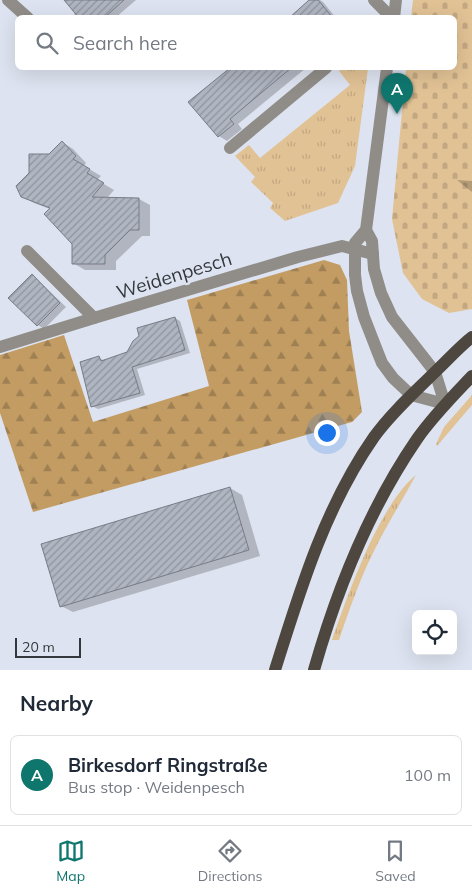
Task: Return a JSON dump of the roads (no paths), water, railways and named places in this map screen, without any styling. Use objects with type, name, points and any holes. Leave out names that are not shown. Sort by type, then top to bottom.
[{"type":"main road","points":[[275,670],[310,564],[331,513],[346,483],[374,438],[411,395],[472,337]]},
{"type":"main road","points":[[314,670],[343,584],[372,514],[418,437],[445,404],[472,376]]},
{"type":"street","points":[[8,0],[25,15]]},
{"type":"street","points":[[374,0],[390,15]]},
{"type":"street","points":[[394,15],[396,0]]},
{"type":"street","points":[[230,148],[324,70]]},
{"type":"street","points":[[387,70],[366,230],[355,243],[357,291],[364,317],[382,363],[393,378],[411,395],[445,404]]},
{"type":"street","points":[[366,230],[372,241],[381,293],[392,317],[435,372],[445,404]]},
{"type":"street","name":"Weidenpesch","points":[[0,347],[298,257],[342,246],[373,254]]},
{"type":"street","points":[[27,251],[94,318]]},
{"type":"place","name":"Birkesdorf Ringstraße","points":[[397,114]]}]
